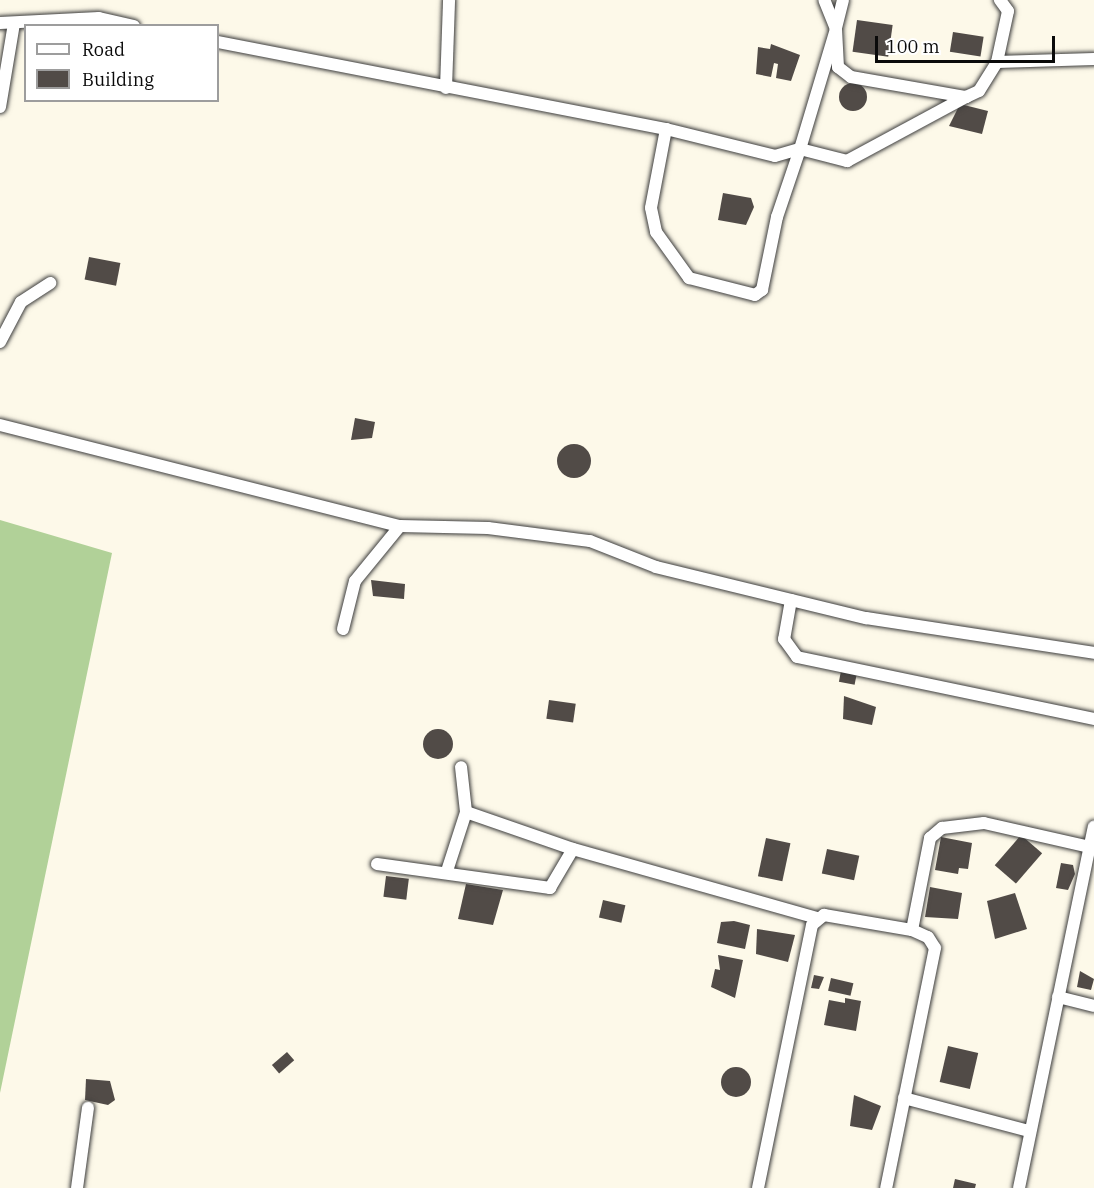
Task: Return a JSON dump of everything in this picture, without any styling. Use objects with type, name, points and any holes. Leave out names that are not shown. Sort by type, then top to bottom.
[{"type":"street","points":[[446,88],[449,0]]},
{"type":"street","points":[[824,0],[836,29],[838,67],[851,77],[966,96]]},
{"type":"street","points":[[666,129],[651,208],[656,232],[690,278],[755,296],[762,290],[777,217],[800,150],[843,0]]},
{"type":"street","points":[[219,42],[666,129],[775,156],[800,150],[847,160],[979,91],[997,62],[1008,11],[1000,0]]},
{"type":"street","points":[[0,23],[99,18],[125,24]]},
{"type":"street","points":[[0,107],[14,23]]},
{"type":"street","points":[[997,62],[1094,59]]},
{"type":"street","points":[[0,342],[21,302],[50,283]]},
{"type":"street","points":[[0,425],[400,526],[488,528],[590,541],[656,567],[866,618],[1094,653]]},
{"type":"street","points":[[344,629],[355,581],[400,526]]},
{"type":"street","points":[[791,600],[784,639],[797,657],[1094,718]]},
{"type":"street","points":[[447,871],[466,812],[461,767]]},
{"type":"street","points":[[466,812],[573,849],[817,918],[912,930],[928,937],[935,948],[886,1188]]},
{"type":"street","points":[[912,930],[930,838],[942,828],[984,823],[1090,847]]},
{"type":"street","points":[[1019,1188],[1029,1131],[1094,827]]},
{"type":"street","points":[[377,864],[447,871],[550,888],[573,849]]},
{"type":"street","points":[[758,1188],[817,918]]},
{"type":"street","points":[[1058,997],[1094,1006]]},
{"type":"street","points":[[904,1098],[1029,1131]]},
{"type":"street","points":[[78,1188],[88,1108]]},
{"type":"green space","points":[[0,520],[112,553],[0,1093]]},
{"type":"building","points":[[857,20],[893,25],[888,57],[853,52]]},
{"type":"building","points":[[953,32],[984,37],[980,57],[950,52]]},
{"type":"building","points":[[771,44],[800,55],[791,81],[776,78],[778,64],[774,63],[771,77],[756,74],[758,47],[770,49]]},
{"type":"building","points":[[853,83],[863,87],[867,97],[863,107],[853,111],[843,107],[839,97],[843,87]]},
{"type":"building","points":[[960,104],[988,111],[982,134],[949,126]]},
{"type":"building","points":[[723,193],[751,198],[754,207],[746,225],[718,220]]},
{"type":"building","points":[[89,257],[120,263],[116,286],[85,280]]},
{"type":"building","points":[[355,418],[375,422],[372,438],[351,440]]},
{"type":"building","points":[[574,444],[586,449],[591,461],[586,473],[574,478],[562,473],[557,461],[562,449]]},
{"type":"building","points":[[371,580],[405,584],[404,599],[373,596]]},
{"type":"building","points":[[841,671],[857,674],[855,685],[839,682]]},
{"type":"building","points":[[844,696],[876,707],[872,725],[843,719]]},
{"type":"building","points":[[549,700],[576,704],[573,723],[546,719]]},
{"type":"building","points":[[438,729],[444,730],[452,738],[452,750],[444,758],[438,759],[432,758],[424,750],[423,744],[424,738],[432,730]]},
{"type":"building","points":[[1021,835],[1042,853],[1016,884],[995,865]]},
{"type":"building","points":[[941,837],[972,843],[968,869],[959,868],[958,874],[935,870]]},
{"type":"building","points":[[766,838],[790,843],[782,881],[758,876]]},
{"type":"building","points":[[827,849],[859,856],[854,880],[822,873]]},
{"type":"building","points":[[1061,863],[1073,865],[1075,874],[1068,890],[1056,888]]},
{"type":"building","points":[[386,876],[409,879],[406,900],[383,897]]},
{"type":"building","points":[[466,884],[503,890],[493,925],[458,919]]},
{"type":"building","points":[[930,887],[962,893],[958,919],[925,917]]},
{"type":"building","points":[[1015,893],[1027,929],[995,939],[987,901]]},
{"type":"building","points":[[603,900],[625,905],[621,923],[599,918]]},
{"type":"building","points":[[734,921],[750,925],[745,949],[717,943],[721,922]]},
{"type":"building","points":[[757,929],[795,935],[788,962],[756,954]]},
{"type":"building","points":[[718,955],[743,960],[735,998],[711,987],[715,969],[720,970]]},
{"type":"building","points":[[1080,971],[1094,979],[1091,990],[1077,987]]},
{"type":"building","points":[[814,975],[824,977],[819,989],[811,988]]},
{"type":"building","points":[[831,978],[853,983],[850,996],[828,991]]},
{"type":"building","points":[[845,998],[861,1001],[856,1031],[824,1025],[829,1000],[845,1003]]},
{"type":"building","points":[[948,1046],[978,1053],[970,1089],[940,1082]]},
{"type":"building","points":[[287,1052],[294,1060],[279,1073],[272,1065]]},
{"type":"building","points":[[736,1067],[747,1071],[751,1082],[747,1093],[736,1097],[725,1093],[721,1082],[725,1071]]},
{"type":"building","points":[[86,1079],[110,1081],[115,1100],[108,1105],[85,1100]]},
{"type":"building","points":[[854,1095],[881,1106],[872,1130],[850,1126]]},
{"type":"building","points":[[955,1179],[976,1184],[975,1188],[953,1188]]}]
